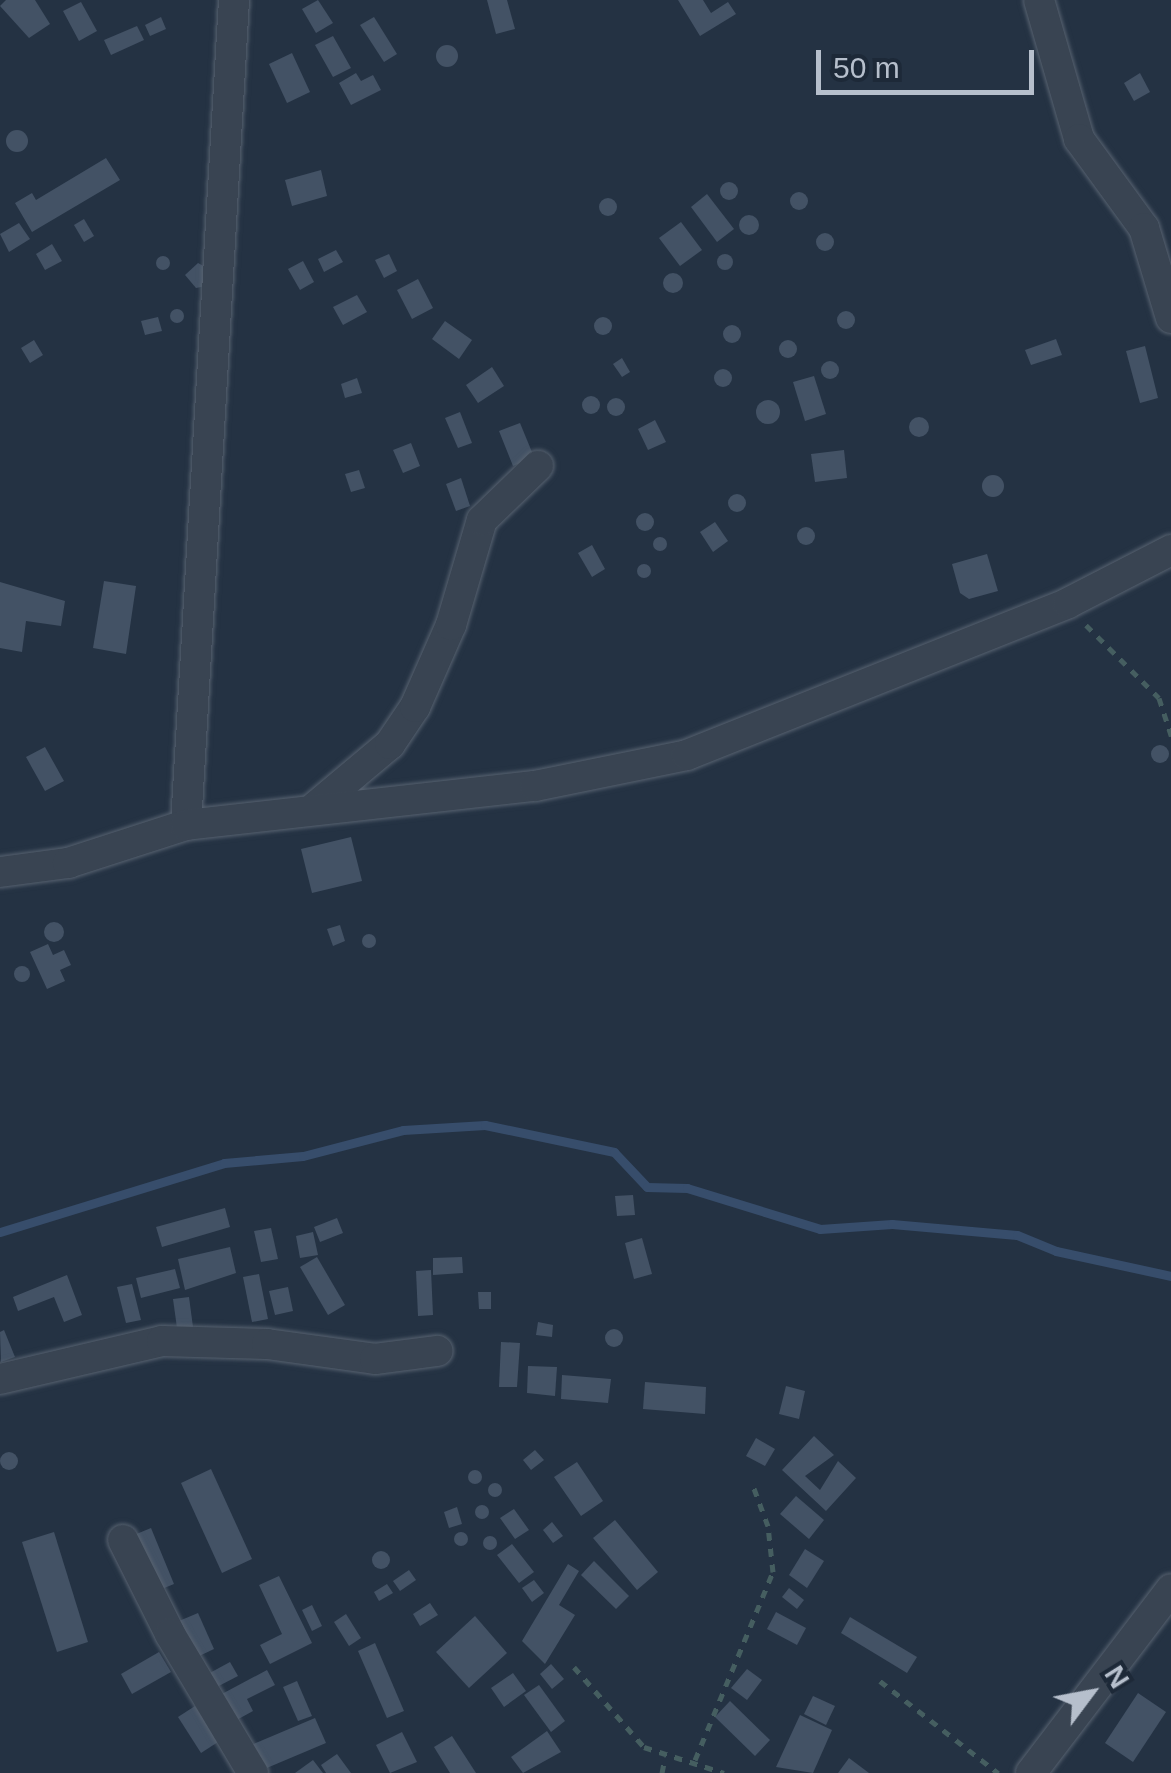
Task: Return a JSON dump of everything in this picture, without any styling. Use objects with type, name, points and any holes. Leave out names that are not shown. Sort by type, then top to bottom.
[{"type":"street","points":[[186,825],[234,0]]},
{"type":"street","points":[[1039,0],[1079,139],[1144,228],[1171,318]]},
{"type":"street","points":[[315,807],[390,744],[415,707],[451,625],[482,520],[538,466]]},
{"type":"street","points":[[0,872],[68,863],[186,825],[315,807],[535,786],[687,755],[1068,603],[1171,550]]},
{"type":"street","points":[[0,1380],[162,1342],[267,1344],[375,1359],[437,1351]]},
{"type":"street","points":[[123,1540],[170,1634],[253,1773]]},
{"type":"street","points":[[1031,1773],[1171,1588]]},
{"type":"path","points":[[1068,603],[1158,698],[1171,736]]},
{"type":"path","points":[[695,1760],[773,1572],[768,1526],[752,1483]]},
{"type":"path","points":[[574,1667],[644,1747],[665,1757],[695,1760],[724,1773]]},
{"type":"path","points":[[880,1680],[998,1773]]},
{"type":"path","points":[[662,1773],[665,1757]]},
{"type":"building","points":[[6,0],[35,0],[50,24],[29,38],[0,6]]},
{"type":"building","points":[[318,0],[333,23],[316,33],[302,9]]},
{"type":"building","points":[[487,0],[507,0],[515,29],[496,34]]},
{"type":"building","points":[[678,0],[703,0],[711,13],[728,2],[736,14],[700,36]]},
{"type":"building","points":[[81,2],[97,31],[79,41],[63,11]]},
{"type":"building","points":[[161,17],[166,29],[150,36],[145,25]]},
{"type":"building","points":[[374,17],[397,54],[384,62],[360,25]]},
{"type":"building","points":[[137,26],[144,40],[111,55],[104,40]]},
{"type":"building","points":[[333,36],[351,68],[333,77],[315,45]]},
{"type":"building","points":[[447,45],[455,48],[455,64],[447,67],[439,64],[436,56],[439,48]]},
{"type":"building","points":[[292,53],[310,92],[287,103],[269,64]]},
{"type":"building","points":[[356,73],[361,81],[373,75],[381,90],[351,105],[339,83]]},
{"type":"building","points":[[1140,73],[1150,92],[1134,101],[1124,83]]},
{"type":"building","points":[[17,130],[25,133],[25,149],[17,152],[9,149],[6,141],[9,133]]},
{"type":"building","points":[[106,158],[120,180],[32,232],[15,203],[32,193],[36,200]]},
{"type":"building","points":[[321,170],[327,196],[292,206],[285,180]]},
{"type":"building","points":[[729,182],[738,191],[729,200],[720,191]]},
{"type":"building","points":[[799,192],[808,201],[799,210],[790,201]]},
{"type":"building","points":[[707,194],[734,229],[717,242],[691,207]]},
{"type":"building","points":[[608,198],[617,207],[608,216],[599,207]]},
{"type":"building","points":[[749,215],[759,225],[749,235],[739,225]]},
{"type":"building","points":[[84,219],[94,236],[84,242],[74,225]]},
{"type":"building","points":[[681,222],[702,250],[680,266],[659,238]]},
{"type":"building","points":[[19,223],[30,239],[9,252],[0,234]]},
{"type":"building","points":[[825,233],[834,242],[825,251],[816,242]]},
{"type":"building","points":[[52,244],[62,261],[45,270],[36,254]]},
{"type":"building","points":[[336,250],[343,262],[324,272],[318,259]]},
{"type":"building","points":[[389,254],[397,271],[384,278],[375,260]]},
{"type":"building","points":[[725,254],[733,262],[725,270],[717,262]]},
{"type":"building","points":[[163,256],[170,263],[163,270],[156,263]]},
{"type":"building","points":[[303,261],[314,282],[300,290],[288,269]]},
{"type":"building","points":[[198,263],[207,268],[206,286],[196,288],[185,275]]},
{"type":"building","points":[[669,273],[677,273],[683,283],[677,293],[669,293],[663,287],[663,279]]},
{"type":"building","points":[[418,279],[433,308],[412,319],[397,290]]},
{"type":"building","points":[[357,295],[367,312],[343,325],[333,307]]},
{"type":"building","points":[[177,309],[184,316],[177,323],[170,316]]},
{"type":"building","points":[[846,311],[855,320],[846,329],[837,320]]},
{"type":"building","points":[[158,317],[162,331],[145,335],[141,321]]},
{"type":"building","points":[[603,317],[612,326],[603,335],[594,326]]},
{"type":"building","points":[[445,321],[472,340],[459,359],[432,339]]},
{"type":"building","points":[[732,325],[741,334],[732,343],[723,334]]},
{"type":"building","points":[[1056,339],[1062,355],[1031,365],[1025,350]]},
{"type":"building","points":[[34,340],[43,355],[30,363],[21,348]]},
{"type":"building","points":[[788,340],[797,349],[788,358],[779,349]]},
{"type":"building","points":[[1145,346],[1158,398],[1140,403],[1126,351]]},
{"type":"building","points":[[622,358],[630,372],[622,377],[613,364]]},
{"type":"building","points":[[830,361],[839,370],[830,379],[821,370]]},
{"type":"building","points":[[492,367],[504,386],[478,403],[466,385]]},
{"type":"building","points":[[723,369],[732,378],[723,387],[714,378]]},
{"type":"building","points":[[814,376],[826,414],[805,421],[793,382]]},
{"type":"building","points":[[357,378],[362,393],[345,398],[341,384]]},
{"type":"building","points":[[591,396],[600,405],[591,414],[582,405]]},
{"type":"building","points":[[616,398],[625,407],[616,416],[607,407]]},
{"type":"building","points":[[768,400],[780,412],[768,424],[756,412]]},
{"type":"building","points":[[460,412],[472,443],[458,448],[445,418]]},
{"type":"building","points":[[919,417],[929,427],[919,437],[909,427]]},
{"type":"building","points":[[655,420],[666,442],[648,450],[638,429]]},
{"type":"building","points":[[520,423],[534,457],[513,466],[499,431]]},
{"type":"building","points":[[411,443],[420,466],[403,473],[393,450]]},
{"type":"building","points":[[844,450],[847,478],[815,482],[811,454]]},
{"type":"building","points":[[359,470],[365,488],[351,492],[345,474]]},
{"type":"building","points":[[993,475],[1004,486],[993,497],[982,486]]},
{"type":"building","points":[[461,478],[470,506],[456,511],[446,484]]},
{"type":"building","points":[[737,494],[746,503],[737,512],[728,503]]},
{"type":"building","points":[[645,513],[654,522],[645,531],[636,522]]},
{"type":"building","points":[[715,522],[728,541],[713,552],[700,532]]},
{"type":"building","points":[[806,527],[815,536],[806,545],[797,536]]},
{"type":"building","points":[[660,537],[667,544],[660,551],[653,544]]},
{"type":"building","points":[[592,545],[605,569],[592,577],[578,553]]},
{"type":"building","points":[[987,554],[998,591],[969,599],[960,593],[952,564]]},
{"type":"building","points":[[644,564],[651,571],[644,578],[637,571]]},
{"type":"building","points":[[104,581],[136,586],[126,654],[93,648]]},
{"type":"building","points":[[0,582],[65,601],[61,626],[26,621],[22,652],[0,648]]},
{"type":"building","points":[[1160,745],[1169,754],[1160,763],[1151,754]]},
{"type":"building","points":[[45,747],[64,781],[45,791],[26,757]]},
{"type":"building","points":[[351,837],[362,881],[312,893],[301,849]]},
{"type":"building","points":[[54,922],[64,932],[54,942],[44,932]]},
{"type":"building","points":[[340,925],[345,941],[333,946],[327,929]]},
{"type":"building","points":[[369,934],[376,941],[369,948],[362,941]]},
{"type":"building","points":[[48,944],[53,955],[64,950],[71,965],[60,970],[65,981],[47,989],[30,952]]},
{"type":"building","points":[[22,966],[30,974],[22,982],[14,974]]},
{"type":"building","points":[[633,1195],[635,1215],[617,1216],[615,1196]]},
{"type":"building","points":[[225,1208],[230,1227],[162,1247],[156,1227]]},
{"type":"building","points":[[337,1218],[343,1233],[320,1242],[314,1227]]},
{"type":"building","points":[[271,1228],[278,1259],[261,1262],[254,1231]]},
{"type":"building","points":[[313,1232],[318,1255],[300,1258],[296,1236]]},
{"type":"building","points":[[642,1238],[652,1274],[634,1279],[625,1243]]},
{"type":"building","points":[[230,1247],[236,1273],[185,1290],[178,1259]]},
{"type":"building","points":[[317,1257],[345,1305],[328,1315],[300,1267]]},
{"type":"building","points":[[462,1257],[463,1273],[433,1275],[433,1258]]},
{"type":"building","points":[[175,1269],[180,1288],[141,1298],[136,1278]]},
{"type":"building","points":[[431,1270],[433,1315],[418,1316],[416,1271]]},
{"type":"building","points":[[259,1274],[268,1319],[252,1322],[243,1277]]},
{"type":"building","points":[[67,1275],[82,1315],[64,1322],[54,1297],[18,1311],[13,1297]]},
{"type":"building","points":[[132,1284],[141,1320],[126,1323],[117,1287]]},
{"type":"building","points":[[288,1287],[293,1311],[275,1315],[269,1291]]},
{"type":"building","points":[[478,1292],[491,1292],[491,1309],[479,1309]]},
{"type":"building","points":[[189,1297],[193,1327],[177,1328],[173,1299]]},
{"type":"building","points":[[538,1322],[553,1325],[552,1337],[536,1335]]},
{"type":"building","points":[[614,1329],[623,1338],[614,1347],[605,1338]]},
{"type":"building","points":[[4,1330],[15,1357],[1,1362],[0,1332]]},
{"type":"building","points":[[501,1342],[520,1343],[517,1387],[499,1387]]},
{"type":"building","points":[[528,1366],[557,1367],[555,1396],[527,1393]]},
{"type":"building","points":[[562,1375],[611,1379],[608,1403],[561,1399]]},
{"type":"building","points":[[645,1382],[706,1387],[705,1414],[643,1409]]},
{"type":"building","points":[[786,1386],[805,1391],[799,1419],[779,1414]]},
{"type":"building","points":[[814,1436],[834,1455],[805,1476],[820,1490],[838,1461],[856,1478],[826,1511],[782,1470]]},
{"type":"building","points":[[756,1438],[775,1449],[765,1466],[746,1456]]},
{"type":"building","points":[[535,1450],[544,1460],[531,1470],[523,1460]]},
{"type":"building","points":[[9,1452],[18,1461],[9,1470],[0,1461]]},
{"type":"building","points":[[577,1462],[603,1501],[581,1516],[554,1477]]},
{"type":"building","points":[[211,1469],[252,1559],[222,1573],[181,1483]]},
{"type":"building","points":[[475,1470],[482,1477],[475,1484],[468,1477]]},
{"type":"building","points":[[495,1483],[502,1490],[495,1497],[488,1490]]},
{"type":"building","points":[[796,1496],[824,1520],[809,1539],[780,1514]]},
{"type":"building","points":[[482,1505],[489,1512],[482,1519],[475,1512]]},
{"type":"building","points":[[457,1507],[462,1524],[449,1528],[444,1512]]},
{"type":"building","points":[[514,1509],[529,1530],[515,1539],[500,1518]]},
{"type":"building","points":[[615,1520],[658,1572],[637,1590],[593,1538]]},
{"type":"building","points":[[552,1522],[563,1536],[553,1543],[543,1530]]},
{"type":"building","points":[[151,1528],[174,1584],[157,1591],[134,1535]]},
{"type":"building","points":[[54,1532],[88,1642],[57,1652],[22,1542]]},
{"type":"building","points":[[461,1532],[468,1539],[461,1546],[454,1539]]},
{"type":"building","points":[[490,1536],[497,1543],[490,1550],[483,1543]]},
{"type":"building","points":[[512,1544],[534,1572],[519,1583],[497,1555]]},
{"type":"building","points":[[805,1549],[824,1561],[807,1588],[789,1575]]},
{"type":"building","points":[[381,1551],[390,1560],[381,1569],[372,1560]]},
{"type":"building","points":[[594,1561],[629,1596],[616,1609],[581,1575]]},
{"type":"building","points":[[568,1564],[579,1571],[559,1605],[575,1615],[545,1664],[522,1641]]},
{"type":"building","points":[[409,1570],[416,1580],[400,1591],[393,1581]]},
{"type":"building","points":[[279,1576],[312,1643],[270,1664],[260,1645],[282,1634],[259,1585]]},
{"type":"building","points":[[534,1580],[544,1593],[532,1602],[522,1588]]},
{"type":"building","points":[[387,1584],[393,1593],[379,1601],[374,1592]]},
{"type":"building","points":[[789,1588],[804,1600],[797,1609],[782,1597]]},
{"type":"building","points":[[430,1603],[438,1615],[420,1626],[413,1614]]},
{"type":"building","points":[[312,1605],[322,1626],[312,1631],[302,1610]]},
{"type":"building","points":[[776,1612],[806,1628],[797,1645],[767,1629]]},
{"type":"building","points":[[198,1613],[214,1649],[195,1658],[179,1621]]},
{"type":"building","points":[[346,1614],[361,1638],[349,1646],[334,1622]]},
{"type":"building","points":[[475,1616],[507,1653],[469,1688],[436,1652]]},
{"type":"building","points":[[850,1617],[917,1657],[907,1673],[841,1633]]},
{"type":"building","points":[[375,1643],[404,1711],[387,1718],[358,1651]]},
{"type":"building","points":[[159,1652],[171,1672],[132,1694],[121,1674]]},
{"type":"building","points":[[230,1662],[238,1676],[213,1689],[206,1675]]},
{"type":"building","points":[[551,1664],[564,1679],[552,1689],[540,1674]]},
{"type":"building","points":[[747,1669],[762,1680],[747,1700],[731,1688]]},
{"type":"building","points":[[267,1670],[275,1685],[247,1699],[253,1711],[233,1722],[220,1695]]},
{"type":"building","points":[[513,1673],[526,1691],[504,1707],[491,1688]]},
{"type":"building","points":[[297,1681],[312,1716],[298,1721],[283,1687]]},
{"type":"building","points":[[539,1685],[565,1721],[551,1732],[524,1695]]},
{"type":"building","points":[[1138,1693],[1166,1712],[1133,1762],[1105,1743]]},
{"type":"building","points":[[813,1696],[835,1706],[826,1725],[804,1714]]},
{"type":"building","points":[[730,1701],[770,1740],[755,1756],[715,1717]]},
{"type":"building","points":[[195,1706],[218,1742],[201,1753],[178,1717]]},
{"type":"building","points":[[800,1715],[832,1730],[813,1773],[776,1767]]},
{"type":"building","points":[[315,1718],[326,1743],[262,1770],[251,1745]]},
{"type":"building","points":[[547,1731],[561,1752],[523,1773],[511,1757]]},
{"type":"building","points":[[402,1732],[417,1762],[390,1773],[376,1745]]},
{"type":"building","points":[[452,1736],[476,1773],[450,1773],[434,1747]]},
{"type":"building","points":[[337,1754],[351,1773],[326,1773],[321,1765]]},
{"type":"building","points":[[849,1758],[869,1773],[838,1773]]},
{"type":"building","points":[[313,1760],[323,1773],[295,1773]]},
{"type":"waterway","points":[[0,1232],[224,1163],[303,1156],[403,1130],[485,1125],[614,1152],[647,1187],[687,1188],[820,1229],[892,1224],[1017,1235],[1056,1251],[1171,1276]]}]
